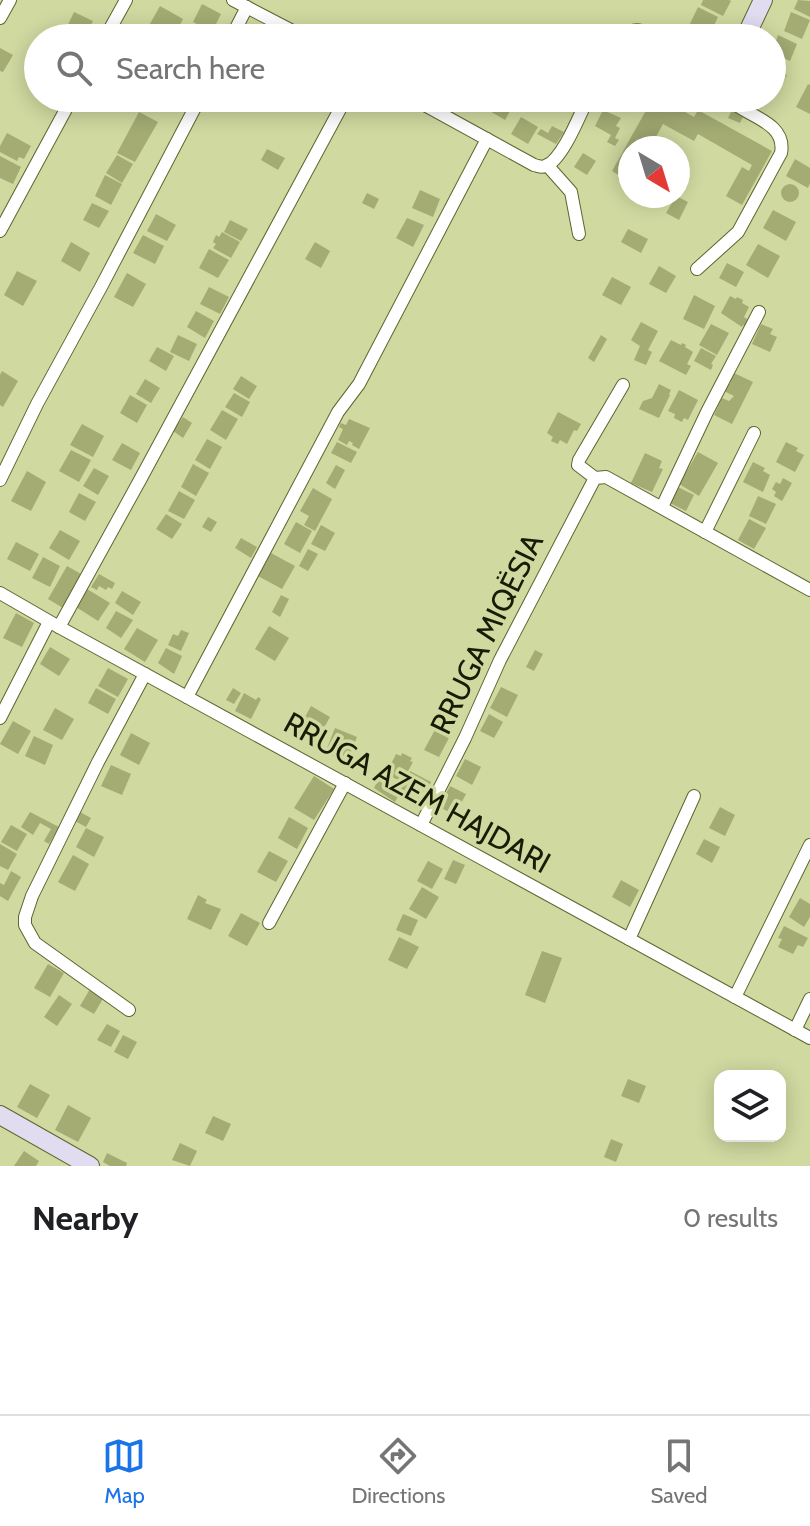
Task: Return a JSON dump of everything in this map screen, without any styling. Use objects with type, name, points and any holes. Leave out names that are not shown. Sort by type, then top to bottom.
[{"type":"main road","points":[[752,24],[763,0]]},
{"type":"main road","points":[[2,1120],[70,1161],[90,1166]]},
{"type":"street","points":[[0,18],[10,0]]},
{"type":"street","points":[[113,24],[126,0]]},
{"type":"street","points":[[235,24],[242,3],[280,24]]},
{"type":"street","points":[[0,231],[64,112]]},
{"type":"street","points":[[0,480],[37,404],[193,112]]},
{"type":"street","points":[[0,718],[155,453],[338,112]]},
{"type":"street","points":[[438,112],[542,167],[559,154],[581,112]]},
{"type":"street","points":[[697,269],[738,232],[781,153],[782,145],[775,129],[748,112]]},
{"type":"street","points":[[187,697],[338,412],[359,384],[487,139]]},
{"type":"street","points":[[547,165],[571,192],[579,234]]},
{"type":"street","points":[[662,507],[759,312]]},
{"type":"street","points":[[623,385],[578,465],[662,507],[810,590]]},
{"type":"street","points":[[705,532],[754,433]]},
{"type":"street","name":"RRUGA MIQËSIA","points":[[421,825],[590,483],[600,477]]},
{"type":"street","name":"RRUGA AZEM HAJDARI","points":[[0,593],[810,1038]]},
{"type":"street","points":[[129,1010],[35,943],[25,925],[25,917],[32,896],[98,762],[145,674]]},
{"type":"street","points":[[269,923],[345,783]]},
{"type":"street","points":[[629,939],[694,796]]},
{"type":"street","points":[[735,997],[810,845]]},
{"type":"street","points":[[795,1030],[810,999]]},
{"type":"building","points":[[703,0],[731,1],[723,16],[701,5]]},
{"type":"building","points":[[798,0],[810,1],[810,17],[794,9]]},
{"type":"building","points":[[202,4],[221,14],[216,24],[193,22]]},
{"type":"building","points":[[160,6],[183,19],[180,24],[150,24]]},
{"type":"building","points":[[698,7],[718,17],[715,24],[690,24]]},
{"type":"building","points":[[74,12],[93,21],[92,24],[68,24]]},
{"type":"building","points":[[791,12],[810,20],[802,39],[786,32]]},
{"type":"building","points":[[786,39],[797,44],[790,61],[786,59]]},
{"type":"building","points":[[0,48],[13,55],[3,72],[0,71]]},
{"type":"building","points":[[810,85],[810,114],[796,107]]},
{"type":"building","points":[[139,112],[158,122],[135,162],[117,153]]},
{"type":"building","points":[[491,112],[509,112],[505,120]]},
{"type":"building","points":[[602,112],[621,118],[616,126],[620,128],[615,146],[607,142],[611,135],[595,126]]},
{"type":"building","points":[[645,112],[685,112],[694,117],[697,112],[702,112],[772,151],[742,205],[726,196],[742,167],[749,171],[752,165],[698,134],[694,141],[690,136],[663,124],[656,136],[632,136]]},
{"type":"building","points":[[731,112],[744,115],[740,123],[728,118]]},
{"type":"building","points":[[521,117],[538,127],[528,144],[511,134]]},
{"type":"building","points":[[552,126],[564,132],[556,144],[537,134],[541,129],[548,133]]},
{"type":"building","points":[[7,133],[31,146],[24,159],[19,157],[17,161],[0,152]]},
{"type":"building","points":[[267,149],[285,158],[278,170],[261,160]]},
{"type":"building","points":[[583,153],[596,161],[587,175],[574,167]]},
{"type":"building","points":[[117,155],[133,164],[122,183],[106,173]]},
{"type":"building","points":[[0,156],[21,167],[13,184],[0,178]]},
{"type":"building","points":[[795,159],[810,168],[808,188],[786,176]]},
{"type":"building","points":[[618,160],[618,175],[612,171]]},
{"type":"building","points":[[105,175],[122,184],[111,205],[95,196]]},
{"type":"building","points":[[790,184],[799,193],[790,202],[781,193]]},
{"type":"building","points":[[420,190],[440,199],[433,217],[412,208]]},
{"type":"building","points":[[367,193],[379,199],[374,209],[362,203]]},
{"type":"building","points":[[92,203],[109,211],[99,228],[83,220]]},
{"type":"building","points":[[669,208],[685,208],[679,220],[666,213]]},
{"type":"building","points":[[773,210],[796,222],[786,241],[763,228]]},
{"type":"building","points":[[156,214],[176,225],[167,241],[147,231]]},
{"type":"building","points":[[407,218],[424,225],[413,247],[396,238]]},
{"type":"building","points":[[230,220],[248,229],[241,241],[224,232]]},
{"type":"building","points":[[628,229],[648,239],[641,253],[621,242]]},
{"type":"building","points":[[222,232],[240,242],[231,258],[213,248],[216,235],[219,237]]},
{"type":"building","points":[[143,235],[164,246],[155,264],[133,253]]},
{"type":"building","points":[[71,242],[90,253],[80,272],[61,261]]},
{"type":"building","points":[[315,242],[330,251],[321,268],[305,259]]},
{"type":"building","points":[[758,244],[780,256],[768,278],[746,265]]},
{"type":"building","points":[[209,249],[229,260],[218,278],[199,268]]},
{"type":"building","points":[[727,263],[744,272],[736,287],[719,278]]},
{"type":"building","points":[[659,266],[676,276],[666,293],[649,284]]},
{"type":"building","points":[[17,271],[37,281],[23,306],[4,295]]},
{"type":"building","points":[[127,273],[146,284],[133,307],[114,297]]},
{"type":"building","points":[[612,277],[631,287],[621,305],[602,295]]},
{"type":"building","points":[[209,287],[229,297],[220,314],[200,304]]},
{"type":"building","points":[[694,295],[715,306],[704,329],[683,319]]},
{"type":"building","points":[[730,296],[743,300],[742,303],[749,307],[744,317],[750,321],[746,327],[721,313]]},
{"type":"building","points":[[196,311],[214,321],[205,338],[187,327]]},
{"type":"building","points":[[641,322],[658,331],[648,350],[652,352],[646,365],[634,360],[640,346],[631,340]]},
{"type":"building","points":[[711,324],[729,333],[717,355],[699,345]]},
{"type":"building","points":[[761,324],[773,329],[770,334],[777,337],[770,352],[752,344]]},
{"type":"building","points":[[178,335],[197,344],[189,361],[170,352]]},
{"type":"building","points":[[601,335],[607,339],[594,362],[588,358]]},
{"type":"building","points":[[671,340],[686,345],[693,352],[686,375],[659,361]]},
{"type":"building","points":[[157,347],[174,356],[166,371],[149,361]]},
{"type":"building","points":[[701,348],[716,356],[711,370],[694,361]]},
{"type":"building","points":[[2,371],[18,381],[3,407],[0,405]]},
{"type":"building","points":[[732,372],[753,382],[732,424],[714,415],[722,398],[729,401],[734,396],[724,391],[731,382]]},
{"type":"building","points":[[241,376],[257,386],[249,399],[233,389]]},
{"type":"building","points":[[145,379],[160,388],[151,403],[136,394]]},
{"type":"building","points":[[659,384],[671,390],[659,418],[639,409],[643,401],[652,398]]},
{"type":"building","points":[[679,390],[698,400],[688,420],[684,418],[682,422],[668,411]]},
{"type":"building","points":[[234,393],[250,402],[242,417],[225,407]]},
{"type":"building","points":[[130,395],[147,405],[137,423],[120,413]]},
{"type":"building","points":[[222,410],[238,419],[226,440],[210,430]]},
{"type":"building","points":[[558,412],[581,424],[567,444],[560,440],[558,444],[551,441],[553,437],[547,433]]},
{"type":"building","points":[[183,417],[192,423],[183,438],[173,431]]},
{"type":"building","points":[[349,419],[370,428],[359,449],[349,441],[347,445],[338,440],[343,429],[339,427],[341,423],[346,425]]},
{"type":"building","points":[[82,424],[104,436],[93,457],[70,445]]},
{"type":"building","points":[[207,439],[222,447],[210,469],[195,460]]},
{"type":"building","points":[[337,442],[357,452],[351,463],[331,453]]},
{"type":"building","points":[[786,442],[804,455],[795,472],[776,462]]},
{"type":"building","points":[[122,443],[140,453],[131,470],[112,460]]},
{"type":"building","points":[[71,450],[91,460],[79,482],[59,471]]},
{"type":"building","points":[[698,452],[718,463],[699,496],[679,484]]},
{"type":"building","points":[[645,453],[662,461],[659,468],[663,469],[652,492],[631,483]]},
{"type":"building","points":[[753,462],[765,468],[763,471],[770,475],[763,492],[743,482]]},
{"type":"building","points":[[193,464],[209,473],[196,496],[181,487]]},
{"type":"building","points":[[336,465],[345,470],[335,489],[326,483]]},
{"type":"building","points":[[94,468],[109,476],[98,495],[83,486]]},
{"type":"building","points":[[27,471],[46,482],[31,511],[11,501]]},
{"type":"building","points":[[783,478],[792,483],[782,501],[774,496],[776,492],[772,489]]},
{"type":"building","points":[[678,487],[694,495],[686,511],[670,503]]},
{"type":"building","points":[[313,488],[332,499],[315,531],[304,525],[309,516],[300,511]]},
{"type":"building","points":[[179,491],[195,500],[184,519],[168,511]]},
{"type":"building","points":[[79,493],[96,502],[85,521],[69,512]]},
{"type":"building","points":[[758,496],[776,504],[766,524],[749,516]]},
{"type":"building","points":[[166,514],[182,524],[172,539],[156,529]]},
{"type":"building","points":[[208,517],[217,522],[211,532],[202,527]]},
{"type":"building","points":[[749,519],[766,528],[754,549],[738,540]]},
{"type":"building","points":[[296,522],[312,531],[300,553],[284,544]]},
{"type":"building","points":[[321,525],[335,533],[325,551],[311,544]]},
{"type":"building","points":[[60,530],[80,541],[69,560],[49,548]]},
{"type":"building","points":[[241,538],[257,547],[251,558],[235,548]]},
{"type":"building","points":[[16,542],[39,554],[30,571],[7,559]]},
{"type":"building","points":[[308,549],[318,554],[308,571],[299,566]]},
{"type":"building","points":[[271,553],[295,566],[282,589],[258,576]]},
{"type":"building","points":[[43,557],[60,566],[50,587],[32,578]]},
{"type":"building","points":[[67,566],[83,575],[63,608],[48,599]]},
{"type":"building","points":[[99,574],[115,583],[112,589],[99,586],[97,590],[91,587]]},
{"type":"building","points":[[87,589],[110,603],[98,621],[76,607]]},
{"type":"building","points":[[122,591],[141,602],[133,615],[115,603]]},
{"type":"building","points":[[281,595],[289,599],[280,617],[272,612]]},
{"type":"building","points":[[116,611],[133,620],[121,638],[106,628]]},
{"type":"building","points":[[16,613],[34,623],[22,647],[3,638]]},
{"type":"building","points":[[269,626],[289,638],[275,661],[255,649]]},
{"type":"building","points":[[137,628],[158,640],[145,662],[124,649]]},
{"type":"building","points":[[181,630],[189,633],[181,651],[168,645],[173,634],[178,636]]},
{"type":"building","points":[[50,647],[70,659],[59,676],[40,664]]},
{"type":"building","points":[[166,648],[182,656],[174,674],[158,663]]},
{"type":"building","points":[[535,650],[543,654],[534,671],[526,667]]},
{"type":"building","points":[[108,668],[128,679],[118,697],[98,686]]},
{"type":"building","points":[[501,687],[518,695],[507,717],[490,708]]},
{"type":"building","points":[[96,688],[116,699],[108,714],[88,703]]},
{"type":"building","points":[[233,688],[241,693],[234,704],[226,700]]},
{"type":"building","points":[[244,693],[256,700],[258,697],[261,699],[251,719],[235,711]]},
{"type":"building","points":[[311,706],[330,717],[324,728],[305,717]]},
{"type":"building","points":[[55,708],[74,719],[62,740],[43,730]]},
{"type":"building","points":[[489,714],[503,722],[494,738],[480,731]]},
{"type":"building","points":[[13,721],[31,731],[18,754],[0,744]]},
{"type":"building","points":[[437,726],[451,734],[439,757],[424,750]]},
{"type":"building","points":[[335,728],[357,737],[347,762],[325,753]]},
{"type":"building","points":[[131,733],[150,743],[139,765],[120,755]]},
{"type":"building","points":[[34,736],[53,745],[45,765],[25,756]]},
{"type":"building","points":[[402,753],[412,758],[410,761],[413,762],[402,782],[386,774],[396,754],[401,756]]},
{"type":"building","points":[[465,759],[481,767],[472,785],[456,776]]},
{"type":"building","points":[[111,765],[131,774],[122,795],[101,786]]},
{"type":"building","points":[[410,771],[431,782],[422,800],[401,789]]},
{"type":"building","points":[[314,776],[334,789],[314,820],[294,808]]},
{"type":"building","points":[[378,780],[401,791],[395,802],[374,788]]},
{"type":"building","points":[[450,786],[466,794],[455,815],[439,807]]},
{"type":"building","points":[[720,807],[735,815],[725,836],[709,828]]},
{"type":"building","points":[[78,811],[91,818],[86,827],[73,820]]},
{"type":"building","points":[[30,812],[59,827],[49,844],[44,841],[51,829],[40,823],[33,835],[21,827]]},
{"type":"building","points":[[289,817],[308,828],[297,849],[278,838]]},
{"type":"building","points":[[11,825],[27,834],[17,851],[1,842]]},
{"type":"building","points":[[86,828],[104,837],[94,857],[76,847]]},
{"type":"building","points":[[704,839],[720,847],[712,863],[696,854]]},
{"type":"building","points":[[0,844],[17,854],[8,870],[0,866]]},
{"type":"building","points":[[269,851],[288,861],[276,882],[257,872]]},
{"type":"building","points":[[73,855],[89,864],[75,891],[58,882]]},
{"type":"building","points":[[453,860],[465,865],[456,884],[444,879]]},
{"type":"building","points":[[428,861],[443,869],[432,889],[417,881]]},
{"type":"building","points":[[11,871],[21,877],[8,901],[0,896],[0,883],[4,885]]},
{"type":"building","points":[[621,880],[639,890],[630,907],[612,897]]},
{"type":"building","points":[[422,887],[439,897],[426,919],[409,909]]},
{"type":"building","points":[[198,895],[207,900],[205,903],[221,909],[211,930],[187,919]]},
{"type":"building","points":[[800,898],[810,904],[810,917],[804,927],[789,917]]},
{"type":"building","points":[[241,913],[260,923],[247,946],[228,936]]},
{"type":"building","points":[[403,914],[418,920],[411,936],[396,930]]},
{"type":"building","points":[[784,926],[808,938],[803,947],[798,945],[793,954],[778,947],[782,939],[778,938]]},
{"type":"building","points":[[399,937],[419,947],[407,969],[388,960]]},
{"type":"building","points":[[542,951],[562,958],[545,1003],[525,995]]},
{"type":"building","points":[[48,964],[64,973],[50,997],[34,988]]},
{"type":"building","points":[[90,989],[104,997],[94,1014],[80,1006]]},
{"type":"building","points":[[59,995],[72,1004],[57,1026],[44,1017]]},
{"type":"building","points":[[107,1024],[120,1031],[111,1047],[97,1040]]},
{"type":"building","points":[[123,1035],[137,1042],[128,1059],[114,1052]]},
{"type":"building","points":[[628,1079],[646,1086],[639,1103],[621,1096]]},
{"type":"building","points":[[30,1084],[50,1095],[37,1118],[17,1107]]},
{"type":"building","points":[[68,1105],[91,1118],[78,1142],[55,1130]]},
{"type":"building","points":[[213,1116],[231,1124],[223,1141],[205,1133]]},
{"type":"building","points":[[611,1139],[623,1144],[616,1162],[604,1157]]},
{"type":"building","points":[[180,1143],[197,1151],[190,1166],[172,1160]]},
{"type":"building","points":[[24,1151],[39,1161],[36,1166],[14,1166]]},
{"type":"building","points":[[107,1153],[127,1163],[126,1166],[110,1166],[103,1162]]}]
